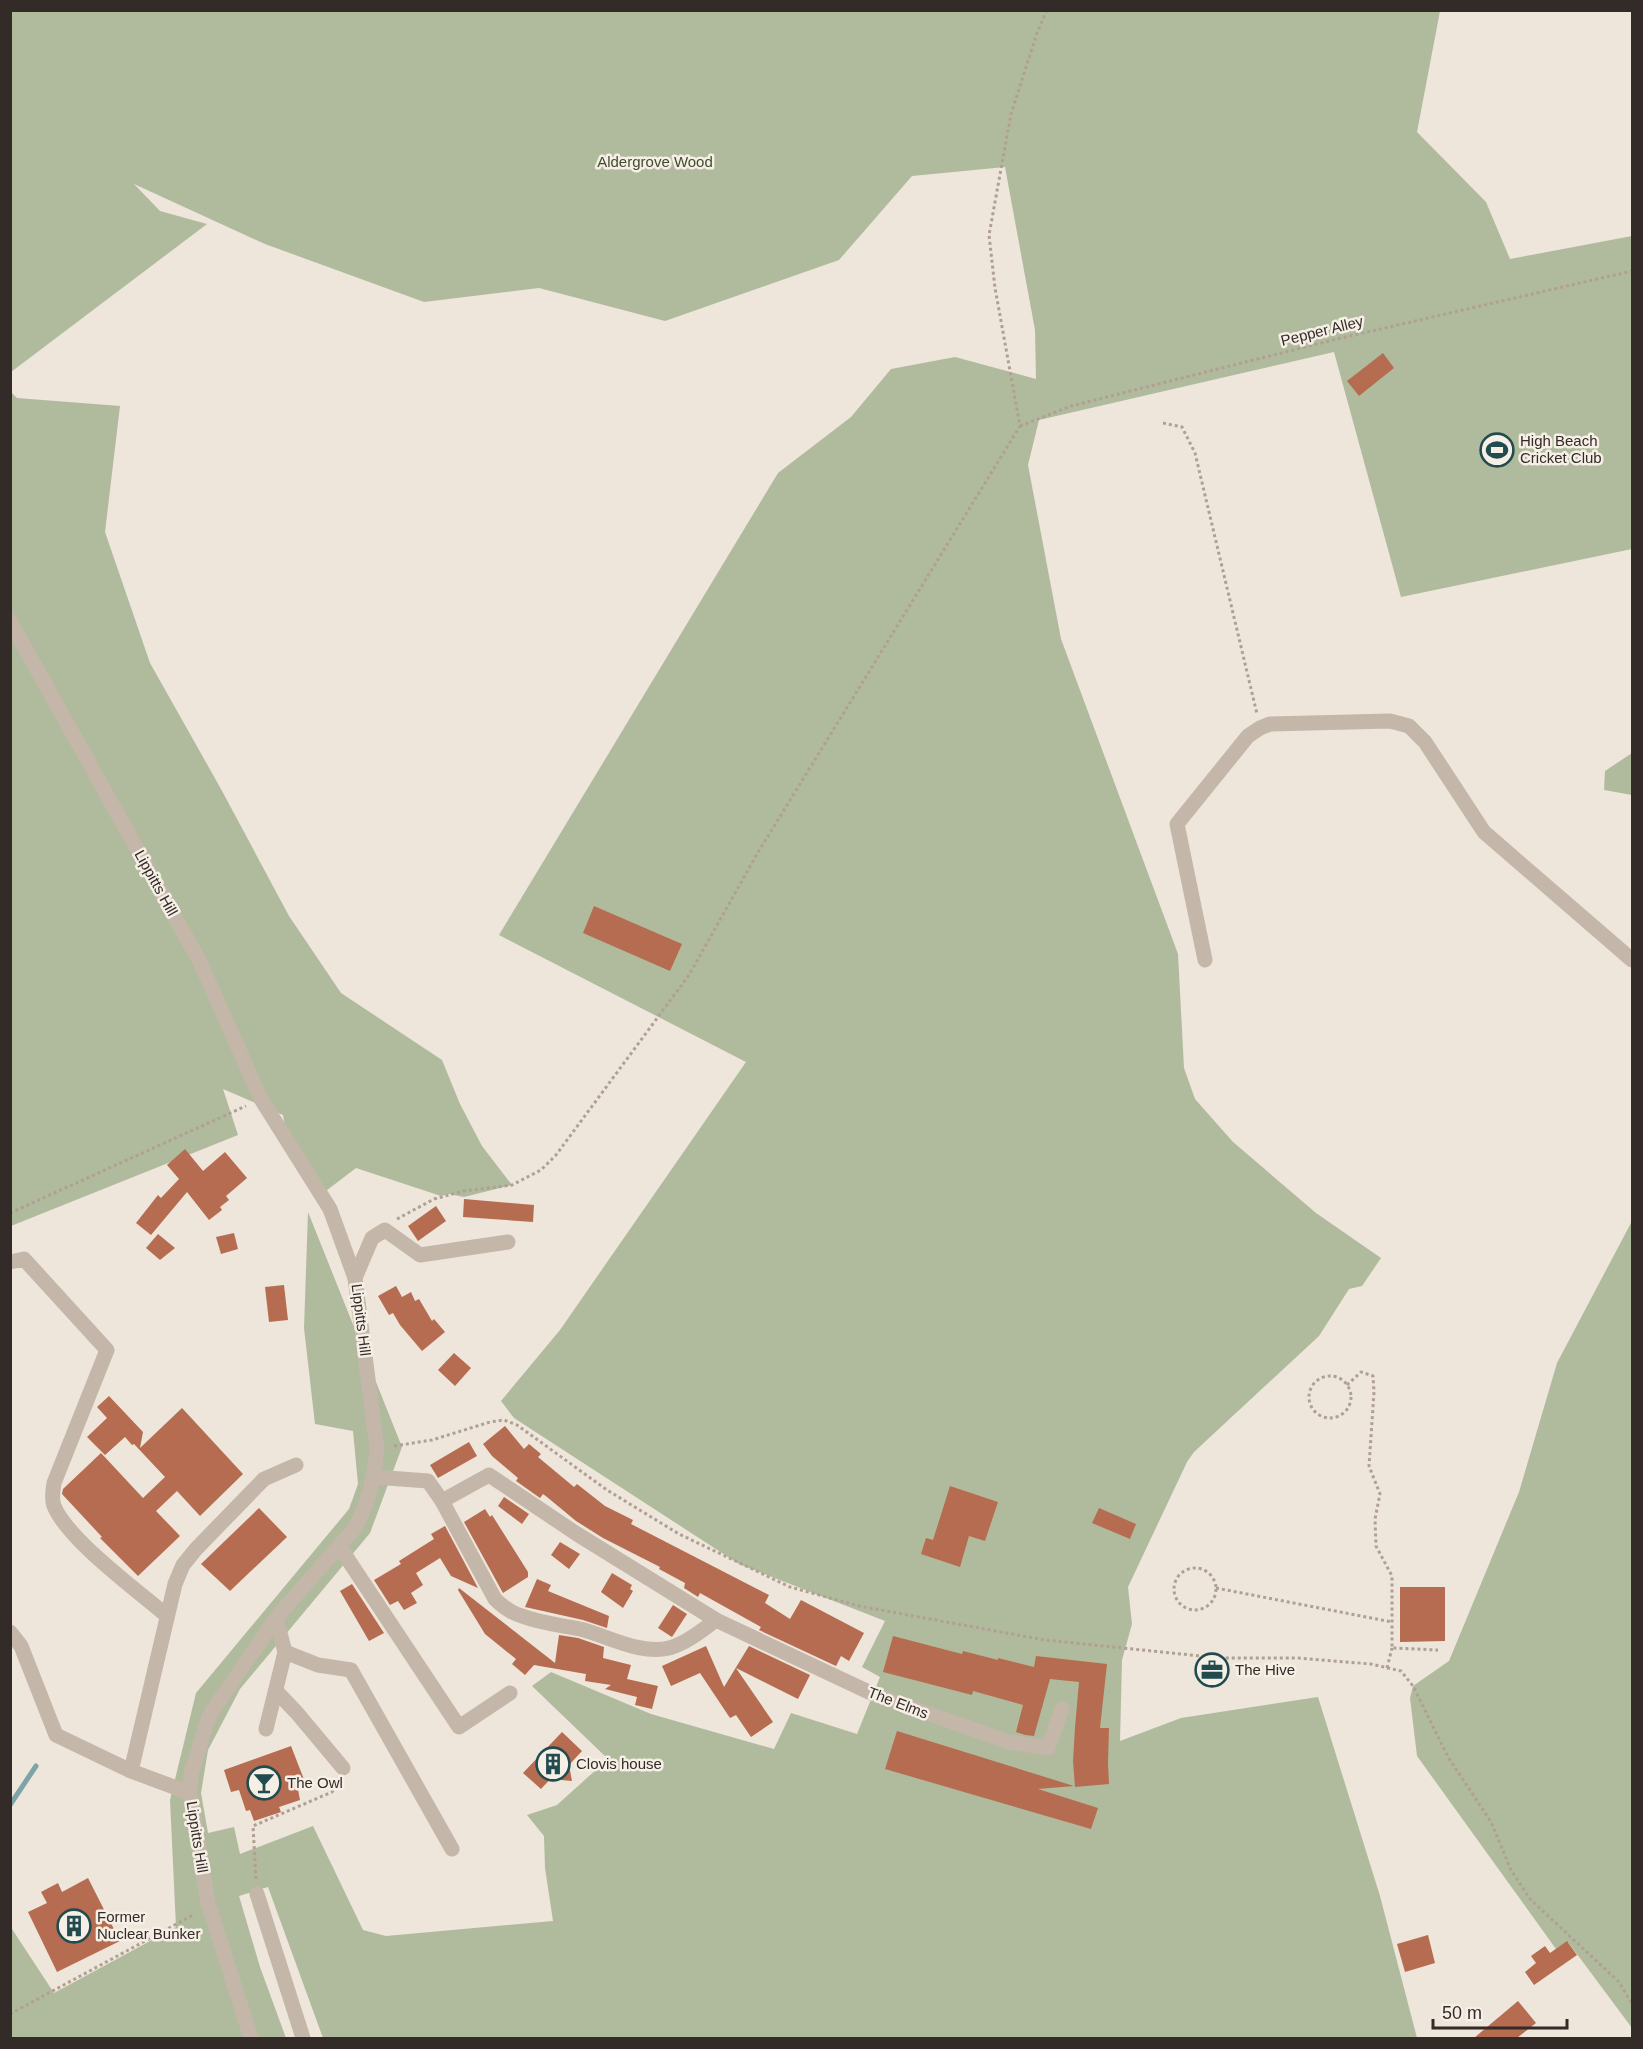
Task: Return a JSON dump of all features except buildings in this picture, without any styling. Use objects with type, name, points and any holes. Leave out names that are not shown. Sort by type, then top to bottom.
[{"type":"street","name":"Lippitts Hill","points":[[10,621],[200,962],[261,1099],[330,1209],[356,1278],[377,1449],[374,1477],[364,1512],[354,1529],[276,1617],[208,1716],[191,1774],[190,1793],[208,1902],[251,2038]]},
{"type":"street","points":[[1206,960],[1177,824],[1248,736],[1260,728],[1270,724],[1390,721],[1409,726],[1425,742],[1484,832],[1632,960]]},
{"type":"street","points":[[356,1278],[372,1238],[385,1230],[420,1255],[508,1242]]},
{"type":"street","points":[[10,1262],[24,1259],[108,1350],[54,1483],[53,1504],[63,1522],[83,1544],[167,1616]]},
{"type":"street","points":[[131,1771],[175,1584],[183,1565],[264,1479],[296,1465]]},
{"type":"street","name":"The Elms","points":[[442,1501],[489,1475],[577,1534],[716,1620],[873,1694],[1009,1742],[1048,1748],[1062,1709]]},
{"type":"street","points":[[374,1477],[428,1480],[442,1501],[495,1599],[507,1610],[522,1617],[583,1630],[643,1648],[658,1649],[670,1648],[689,1640],[716,1620]]},
{"type":"street","points":[[339,1546],[459,1727],[510,1693]]},
{"type":"street","points":[[266,1729],[285,1652],[276,1617]]},
{"type":"street","points":[[10,1632],[21,1646],[56,1735],[131,1771],[190,1793]]},
{"type":"street","points":[[285,1652],[318,1665],[351,1670],[452,1849]]},
{"type":"street","points":[[276,1691],[343,1768]]},
{"type":"street","points":[[256,1894],[303,2038]]},
{"type":"path","points":[[385,1230],[396,1220],[434,1199],[464,1191],[512,1185],[541,1170],[556,1155],[689,975],[757,854],[1020,426],[995,288],[989,235],[1011,114],[1037,33],[1047,10]]},
{"type":"path","name":"Pepper Alley","points":[[1020,426],[1071,406],[1094,400],[1337,339],[1632,271]]},
{"type":"path","points":[[1163,423],[1182,427],[1195,453],[1260,728]]},
{"type":"path","points":[[10,1213],[261,1099]]},
{"type":"path","points":[[1347,1384],[1361,1372],[1373,1376],[1369,1466],[1380,1494],[1375,1520],[1376,1546],[1392,1576],[1392,1648],[1387,1668]]},
{"type":"path","points":[[1331,1376],[1347,1384],[1351,1399],[1345,1412],[1334,1418],[1327,1418],[1314,1412],[1308,1399],[1312,1385],[1317,1380],[1331,1376]]},
{"type":"path","points":[[377,1449],[432,1440],[490,1422],[504,1420],[517,1425],[607,1490],[680,1534],[790,1587],[859,1606],[1057,1641],[1220,1658],[1299,1658],[1371,1664],[1401,1671],[1413,1686],[1448,1757],[1491,1822],[1511,1870],[1530,1899],[1619,1982],[1632,2004]]},
{"type":"path","points":[[1189,1568],[1209,1573],[1216,1588],[1211,1603],[1199,1610],[1185,1608],[1179,1604],[1174,1591],[1177,1577],[1189,1568]]},
{"type":"path","points":[[1216,1588],[1392,1622]]},
{"type":"path","points":[[1392,1648],[1438,1650]]},
{"type":"path","points":[[256,1894],[253,1826],[332,1792],[343,1768]]},
{"type":"path","points":[[10,2014],[192,1916]]},
{"type":"green space","name":"Aldergrove Wood","points":[[11,11],[1440,11],[1417,132],[1486,202],[1510,259],[1632,236],[1632,549],[1401,597],[1334,352],[1039,420],[1028,465],[1061,639],[1178,954],[1184,1068],[1195,1099],[1233,1142],[1316,1213],[1381,1258],[1362,1286],[1349,1289],[1319,1336],[1194,1452],[1187,1462],[1128,1587],[1132,1624],[1122,1660],[1120,1741],[1181,1718],[1318,1697],[1380,1896],[1417,2038],[323,2038],[268,1887],[239,1896],[260,1967],[286,2038],[11,2038],[10,1926],[54,1993],[176,1927],[170,1800],[196,1693],[349,1509],[358,1484],[353,1431],[315,1424],[304,1328],[308,1212],[402,1447],[370,1533],[240,1689],[208,1750],[201,1793],[208,1833],[234,1827],[240,1854],[313,1826],[363,1930],[386,1936],[553,1921],[545,1868],[544,1836],[527,1815],[557,1805],[608,1759],[532,1686],[551,1672],[651,1714],[774,1749],[791,1713],[857,1734],[880,1677],[862,1667],[885,1621],[739,1564],[514,1418],[501,1401],[560,1330],[746,1062],[499,935],[778,473],[851,417],[891,369],[955,357],[1036,379],[1035,330],[1005,167],[912,176],[839,260],[665,321],[539,288],[424,302],[265,244],[134,184],[160,211],[207,224],[11,372]]},
{"type":"green space","points":[[10,391],[17,398],[120,406],[105,532],[150,663],[289,916],[341,993],[442,1060],[460,1104],[482,1146],[512,1185],[464,1197],[449,1194],[441,1196],[356,1168],[318,1197],[291,1160],[283,1115],[223,1089],[238,1135],[11,1226]]},
{"type":"green space","points":[[1632,753],[1632,795],[1604,790],[1605,771]]},
{"type":"green space","points":[[1632,1221],[1632,2028],[1568,1942],[1556,1949],[1417,1756],[1410,1698],[1413,1686],[1449,1661],[1519,1492],[1557,1363]]},
{"type":"waterway","points":[[10,1805],[36,1766]]},
{"type":"place","name":"High Beach Cricket Club","points":[[1497,450]]},
{"type":"place","name":"The Hive","points":[[1212,1670]]},
{"type":"place","name":"Clovis house","points":[[553,1764]]},
{"type":"place","name":"The Owl","points":[[264,1783]]},
{"type":"place","name":"Former Nuclear Bunker","points":[[74,1926]]}]
